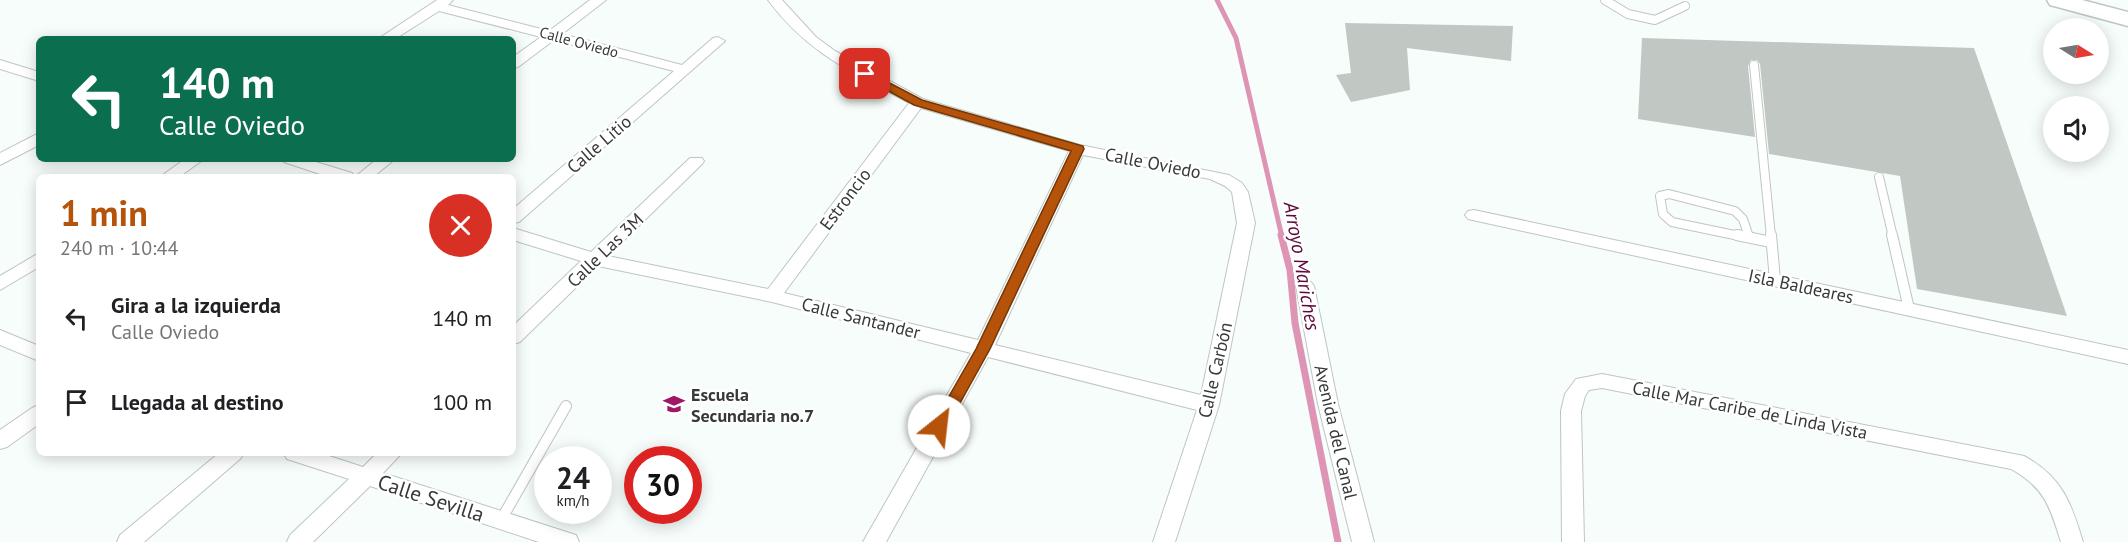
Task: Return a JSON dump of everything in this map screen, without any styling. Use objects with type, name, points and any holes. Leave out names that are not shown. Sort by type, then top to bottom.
[{"type":"main road","points":[[2058,0],[2128,19]]},
{"type":"street","points":[[516,62],[599,0]]},
{"type":"street","name":"Calle Oviedo","points":[[775,0],[811,40],[830,54],[918,102],[1078,149],[1214,175],[1234,184],[1242,194]]},
{"type":"street","points":[[390,36],[442,3]]},
{"type":"street","name":"Calle Oviedo","points":[[442,3],[686,70]]},
{"type":"street","name":"Calle Litio","points":[[516,215],[718,41]]},
{"type":"street","points":[[0,64],[36,75]]},
{"type":"street","name":"Estroncio","points":[[772,296],[918,102]]},
{"type":"street","points":[[0,160],[36,140]]},
{"type":"street","points":[[874,542],[983,349],[1078,149]]},
{"type":"street","name":"Calle Las 3M","points":[[516,334],[696,161]]},
{"type":"street","points":[[173,174],[191,162]]},
{"type":"street","points":[[299,162],[337,174]]},
{"type":"street","points":[[367,174],[383,162]]},
{"type":"street","name":"Calle Carbón","points":[[1164,542],[1209,405],[1246,223],[1242,194]]},
{"type":"street","name":"Isla Baldeares","points":[[1474,214],[2128,357]]},
{"type":"street","name":"Calle Santander","points":[[516,235],[595,259],[772,296],[1209,405]]},
{"type":"street","points":[[0,284],[36,261]]},
{"type":"street","name":"Avenida del Canal","points":[[1305,286],[1328,404],[1363,542]]},
{"type":"street","points":[[0,337],[36,353]]},
{"type":"street","name":"Calle Mar Caribe de Linda Vista","points":[[1573,542],[1571,411],[1575,394],[1582,384],[1602,381],[2016,462],[2034,471],[2050,485],[2060,502],[2072,542]]},
{"type":"street","points":[[0,441],[36,415]]},
{"type":"street","points":[[129,542],[230,456]]},
{"type":"street","name":"Calle Sevilla","points":[[303,456],[568,542]]},
{"type":"street","points":[[298,542],[388,456]]},
{"type":"lane","points":[[1605,0],[1628,14],[1655,20],[1685,6]]},
{"type":"lane","points":[[1754,65],[1775,280]]},
{"type":"lane","points":[[1879,177],[1909,309]]},
{"type":"lane","points":[[1749,237],[1743,219],[1735,211],[1669,194],[1660,196],[1663,214],[1672,222],[1771,242]]},
{"type":"lane","points":[[501,520],[566,406]]},
{"type":"building","points":[[1345,23],[1513,26],[1511,61],[1407,48],[1410,90],[1351,102],[1336,75],[1351,73]]},
{"type":"building","points":[[1642,38],[1974,48],[2067,316],[1917,289],[1900,176],[1769,154],[1760,64],[1757,60],[1751,60],[1748,66],[1755,137],[1638,119]]},
{"type":"waterway","name":"Arroyo Mariches","points":[[1217,0],[1236,38],[1282,237]]},
{"type":"waterway","name":"Arroyo Mariches","points":[[1281,235],[1290,270],[1295,323],[1338,542]]},
{"type":"place","name":"Escuela Secundaria no.7","points":[[674,404]]},
{"type":"route","points":[[865,74],[918,102],[1078,149],[983,349],[939,426]]}]
